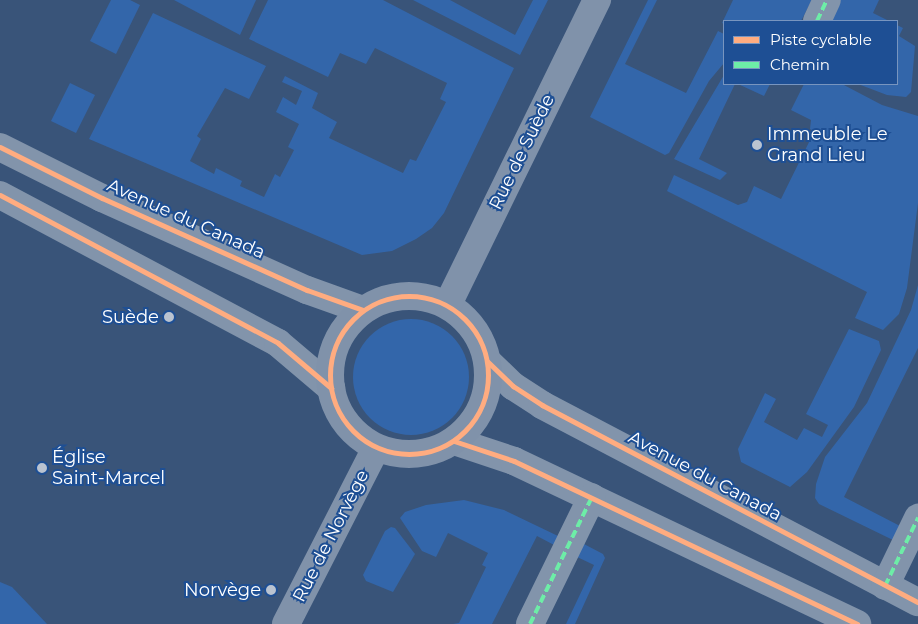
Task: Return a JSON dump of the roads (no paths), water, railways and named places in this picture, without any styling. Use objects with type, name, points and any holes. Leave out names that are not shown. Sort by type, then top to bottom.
[{"type":"main road","name":"Rue de Suède","points":[[448,304],[597,0]]},
{"type":"main road","points":[[404,295],[426,296],[448,304],[470,324],[488,362],[487,388],[482,407],[474,422],[454,441],[439,449],[403,455],[376,448],[350,428],[332,388],[330,367],[335,348],[352,320],[363,310],[379,301],[404,295]]},
{"type":"main road","name":"Rue de Norvège","points":[[286,624],[376,448]]},
{"type":"street","points":[[817,20],[827,0]]},
{"type":"street","name":"Avenue du Canada","points":[[0,147],[102,198],[335,302],[363,310]]},
{"type":"street","points":[[0,195],[278,344],[332,388]]},
{"type":"street","name":"Avenue du Canada","points":[[488,362],[513,386],[542,404],[918,602]]},
{"type":"street","points":[[454,441],[483,448],[592,497],[857,624]]},
{"type":"street","points":[[530,624],[592,497]]},
{"type":"street","points":[[885,586],[918,518]]},
{"type":"place","name":"Immeuble Le Grand Lieu","points":[[757,145]]},
{"type":"place","name":"Suède","points":[[169,317]]},
{"type":"place","name":"Église Saint-Marcel","points":[[42,468]]},
{"type":"place","name":"Norvège","points":[[271,590]]}]
